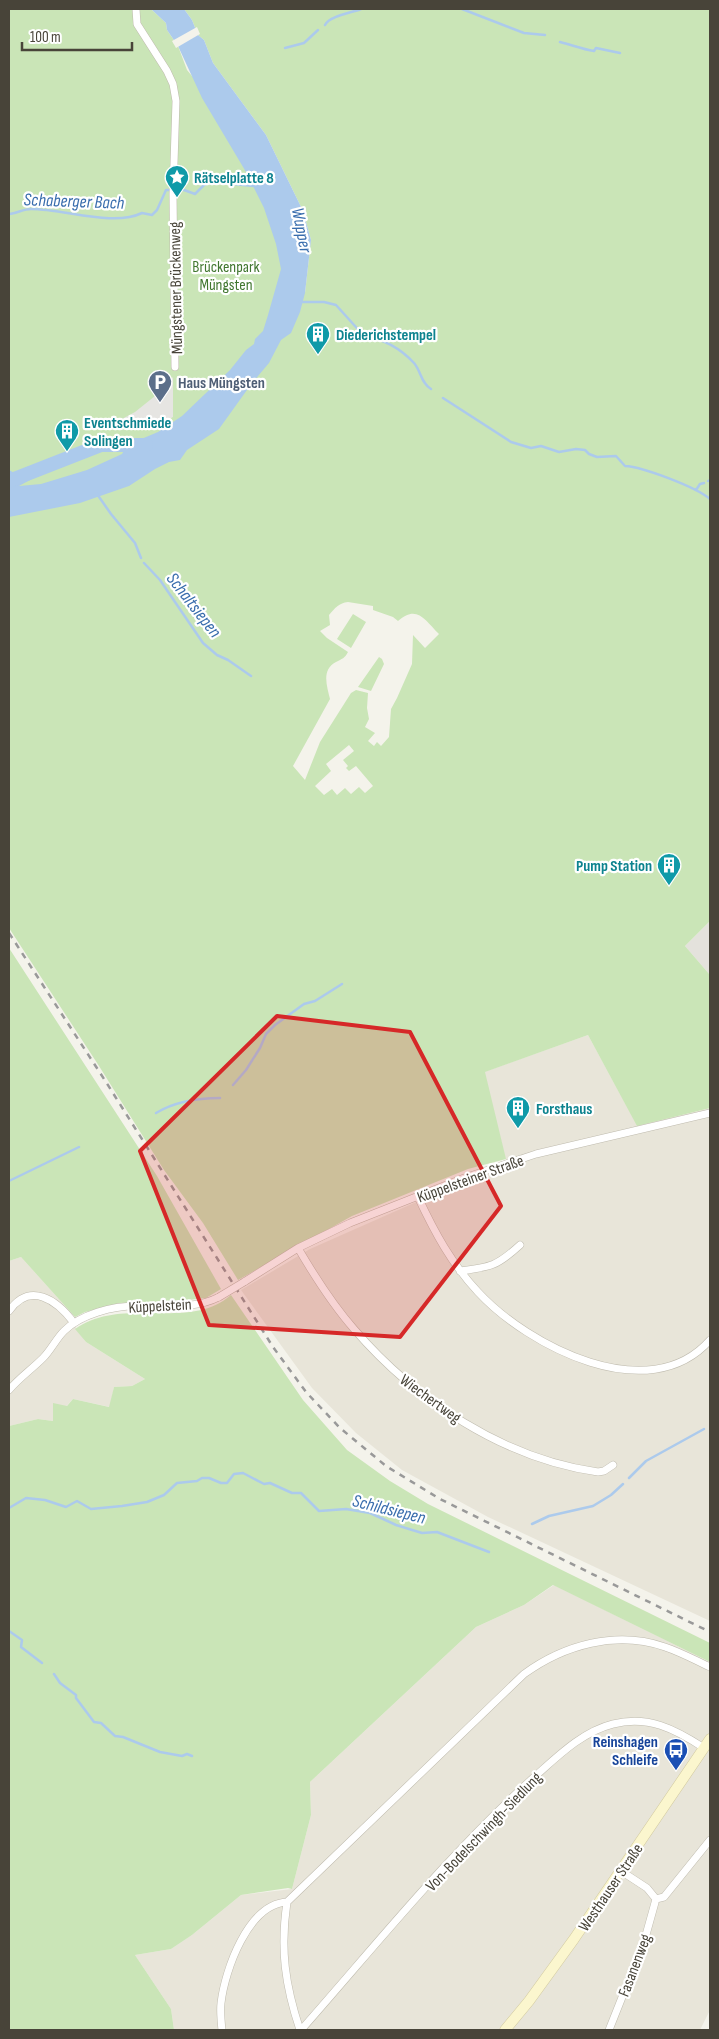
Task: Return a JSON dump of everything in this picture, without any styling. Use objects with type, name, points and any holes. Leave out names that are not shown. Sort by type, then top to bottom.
[{"type":"main road","name":"Westhauser Straße","points":[[505,2030],[546,1979],[710,1739]]},
{"type":"street","name":"Müngstener Brückenweg","points":[[136,9],[135,18],[137,24],[167,71],[175,92],[177,112],[174,191],[175,367]]},
{"type":"street","name":"Küppelsteiner Straße","points":[[244,1282],[298,1248],[350,1223],[464,1178],[536,1154],[710,1113]]},
{"type":"street","points":[[418,1196],[436,1237],[460,1271],[491,1304],[517,1325],[560,1350],[600,1365],[625,1370],[661,1369],[694,1354],[710,1340]]},
{"type":"street","points":[[460,1271],[492,1266],[502,1261],[520,1245]]},
{"type":"street","name":"Wiechertweg","points":[[298,1248],[319,1284],[354,1330],[396,1372],[442,1408],[492,1437],[550,1460],[598,1472],[614,1465]]},
{"type":"street","name":"Küppelstein","points":[[9,1390],[41,1360],[74,1323],[106,1310],[120,1307],[186,1305],[213,1300],[244,1282]]},
{"type":"street","points":[[9,1311],[23,1297],[44,1297],[58,1304],[74,1323]]},
{"type":"street","points":[[222,2030],[221,2004],[231,1964],[246,1932],[262,1913],[272,1905],[287,1902],[524,1674],[544,1660],[564,1651],[588,1644],[622,1640],[663,1646],[710,1667]]},
{"type":"street","name":"Von-Bodelschwingh-Siedlung","points":[[300,2030],[491,1818],[556,1758],[582,1738],[599,1728],[613,1724],[629,1721],[648,1721],[678,1731],[704,1748]]},
{"type":"street","points":[[621,1871],[647,1888],[656,1899],[664,1897],[710,1840]]},
{"type":"street","name":"Fasanenweg","points":[[608,2030],[644,1942],[656,1899]]},
{"type":"street","name":"Von-Bodelschwingh-Siedlung","points":[[287,1902],[283,1927],[283,1957],[290,1999],[300,2030]]},
{"type":"highlighted area","points":[[277,1016],[410,1032],[501,1206],[400,1337],[209,1325],[140,1151]]},
{"type":"shaded area","name":"Haus Müngsten","points":[[173,377],[173,417],[156,426],[125,428],[122,419],[135,412],[155,396]]},
{"type":"shaded area","points":[[710,921],[710,975],[685,946]]},
{"type":"shaded area","points":[[588,1035],[637,1125],[710,1108],[710,1621],[488,1517],[402,1470],[356,1433],[312,1388],[241,1290],[310,1249],[466,1180],[507,1165],[484,1072]]},
{"type":"shaded area","points":[[21,1257],[75,1317],[76,1329],[86,1342],[145,1379],[132,1386],[114,1387],[110,1407],[73,1399],[53,1421],[38,1419],[9,1426],[9,1261]]},
{"type":"shaded area","points":[[554,1585],[710,1662],[710,2010],[700,2030],[174,2030],[171,2009],[135,1955],[171,1949],[192,1935],[241,1895],[292,1889],[311,1815],[310,1782],[476,1627],[524,1605]]},
{"type":"green space","name":"Brückenpark Müngsten","points":[[9,9],[151,9],[166,23],[167,30],[178,46],[187,70],[217,106],[305,293],[311,240],[303,211],[266,135],[213,63],[204,40],[198,35],[192,20],[184,9],[710,9],[710,921],[685,946],[710,975],[710,1108],[637,1126],[588,1035],[485,1072],[506,1159],[468,1169],[352,1216],[238,1280],[203,1223],[164,1170],[9,928]],"holes":[[[348,602],[373,606],[373,610],[393,617],[398,621],[410,614],[416,614],[425,619],[439,634],[425,648],[413,635],[412,664],[391,709],[389,737],[381,746],[377,742],[374,746],[368,741],[375,733],[365,727],[369,719],[367,708],[368,693],[356,690],[351,693],[320,742],[305,780],[293,766],[330,699],[326,679],[328,669],[348,652],[320,631],[330,625],[329,615],[333,610]],[[349,745],[354,751],[343,760],[348,766],[346,768],[349,771],[356,766],[373,786],[365,793],[359,787],[351,794],[345,788],[337,795],[332,789],[324,795],[315,786],[331,771],[326,764]]]},
{"type":"green space","points":[[353,614],[366,622],[351,648],[337,639]]},
{"type":"green space","points":[[379,657],[384,664],[371,691],[358,687]]},
{"type":"green space","points":[[9,948],[157,1176],[221,1289],[206,1298],[120,1303],[85,1312],[75,1317],[21,1257],[9,1261]]},
{"type":"green space","points":[[231,1295],[303,1400],[347,1450],[390,1481],[428,1504],[710,1643],[710,1662],[553,1585],[524,1605],[476,1627],[310,1782],[311,1815],[292,1889],[241,1895],[192,1935],[171,1949],[135,1955],[171,2009],[174,2030],[9,2030],[9,1426],[38,1419],[53,1421],[53,1403],[67,1406],[73,1399],[109,1407],[114,1387],[132,1386],[145,1379],[86,1342],[75,1329],[94,1319],[114,1315],[195,1311],[214,1306]]},
{"type":"water","points":[[151,9],[184,9],[192,20],[198,35],[204,40],[213,63],[266,135],[303,211],[311,240],[305,293],[300,312],[291,333],[281,340],[269,363],[219,429],[187,450],[180,460],[169,462],[155,469],[129,486],[80,503],[9,517],[9,470],[16,474],[46,466],[48,470],[19,486],[41,484],[87,470],[122,454],[127,445],[158,432],[182,416],[230,370],[246,350],[254,344],[255,339],[263,331],[281,269],[276,244],[264,208],[246,172],[202,98],[178,46],[167,30],[166,23]]},
{"type":"water","points":[[115,437],[127,441],[122,449],[97,451],[96,442]]},
{"type":"pier","points":[[197,27],[200,34],[176,48],[172,41]]},
{"type":"waterway","points":[[325,25],[331,19],[361,9]]},
{"type":"waterway","points":[[462,9],[524,33],[545,35]]},
{"type":"waterway","points":[[285,48],[304,43],[318,30]]},
{"type":"waterway","points":[[560,42],[594,51],[596,48],[620,53]]},
{"type":"waterway","name":"Schaberger Bach","points":[[9,214],[31,209],[103,218],[130,217],[142,213],[152,215],[157,210],[166,190],[184,190],[195,194],[204,185],[211,182],[254,186]]},
{"type":"waterway","points":[[300,302],[324,302],[336,305],[364,336],[385,342],[409,358],[416,366],[425,384],[431,389]]},
{"type":"waterway","points":[[443,398],[511,442],[531,448],[541,446],[559,452],[576,449],[585,450],[597,457],[616,456],[625,466],[669,478],[710,499]]},
{"type":"waterway","name":"Wupper","points":[[9,481],[101,445],[146,445]]},
{"type":"waterway","points":[[696,490],[700,484],[704,483]]},
{"type":"waterway","name":"Schaltsiepen","points":[[97,494],[135,543],[141,558]]},
{"type":"waterway","name":"Schaltsiepen","points":[[144,563],[160,580],[203,643],[217,655],[228,660],[251,676]]},
{"type":"waterway","points":[[233,1085],[246,1070],[260,1048],[266,1034],[275,1025],[304,1004],[315,1001],[342,984]]},
{"type":"waterway","points":[[156,1113],[187,1101],[220,1098]]},
{"type":"waterway","points":[[9,1181],[79,1147]]},
{"type":"waterway","name":"Schildsiepen","points":[[629,1478],[646,1461],[704,1429]]},
{"type":"waterway","name":"Schildsiepen","points":[[9,1508],[26,1498],[45,1500],[66,1507],[77,1501],[91,1509],[122,1506],[147,1502],[164,1495],[177,1483],[197,1481],[202,1478],[227,1483],[234,1474],[243,1473],[264,1484],[270,1483],[292,1493],[301,1493],[319,1511],[346,1509],[370,1513],[396,1525],[422,1533],[437,1532],[489,1552]]},
{"type":"waterway","name":"Schildsiepen","points":[[532,1524],[549,1516],[593,1506],[611,1495],[623,1484]]},
{"type":"waterway","points":[[9,1631],[22,1640],[21,1647],[42,1663]]},
{"type":"waterway","points":[[54,1674],[60,1683],[76,1695],[76,1698],[94,1722],[101,1723],[115,1736],[123,1737],[160,1752],[192,1756]]},
{"type":"railway","points":[[9,933],[106,1082],[273,1347],[306,1392],[340,1428],[386,1466],[440,1499],[710,1632]]},
{"type":"place","name":"Rätselplatte 8","points":[[177,198]]},
{"type":"place","name":"Diederichstempel","points":[[318,355]]},
{"type":"place","name":"Haus Müngsten","points":[[160,403]]},
{"type":"place","name":"Eventschmiede Solingen","points":[[67,452]]},
{"type":"place","name":"Pump Station","points":[[669,886]]},
{"type":"place","name":"Forsthaus","points":[[518,1129]]},
{"type":"place","name":"Reinshagen Schleife","points":[[676,1771]]}]
